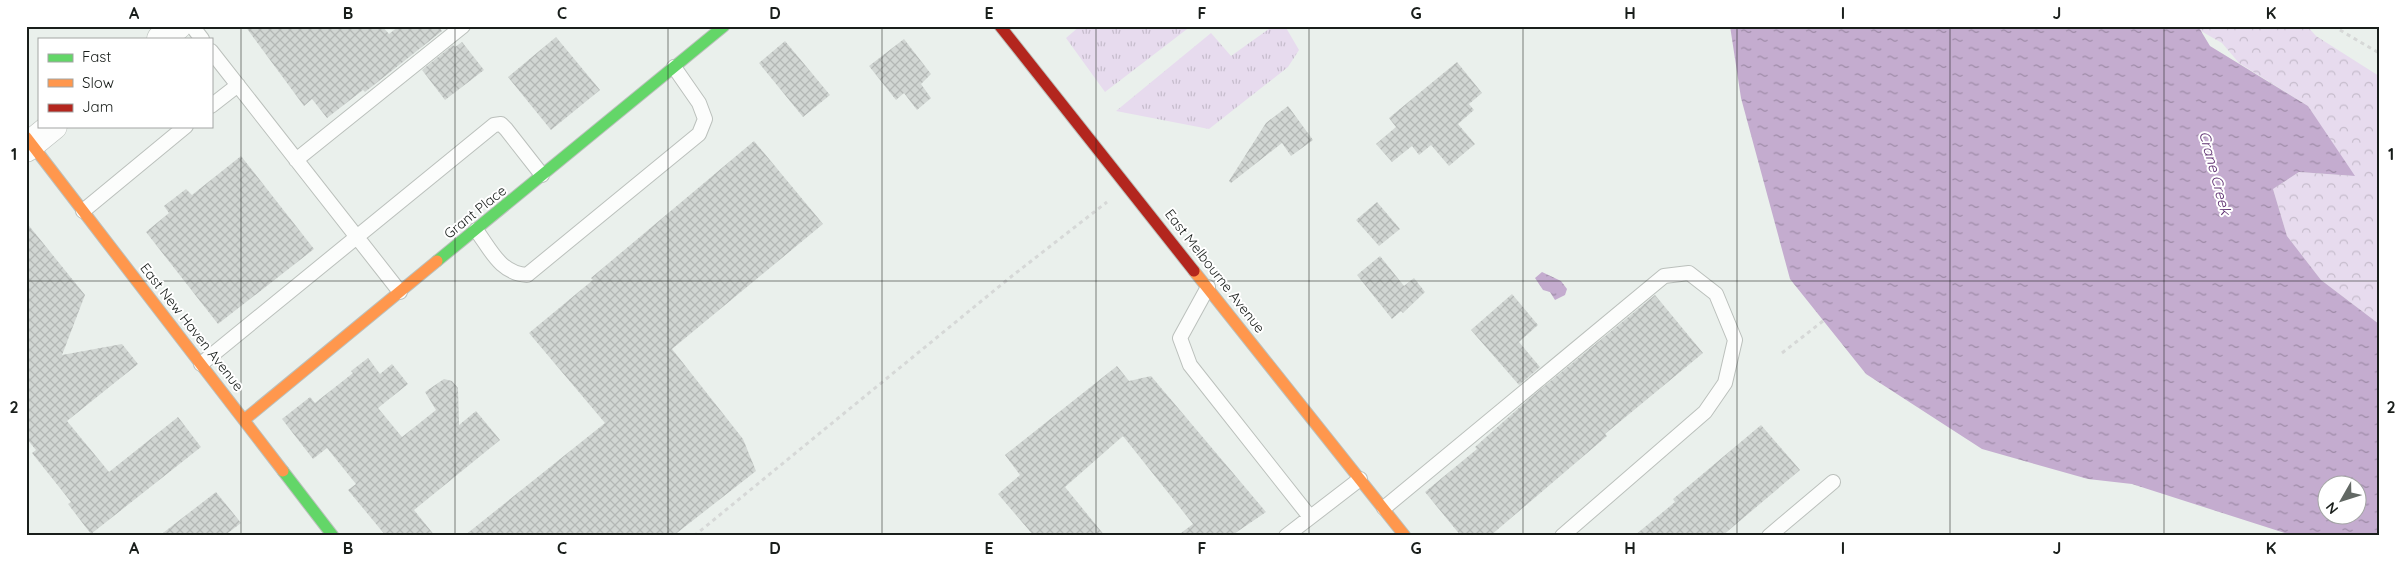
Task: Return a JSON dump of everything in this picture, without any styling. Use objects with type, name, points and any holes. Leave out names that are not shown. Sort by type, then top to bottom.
[{"type":"street","name":"Grant Place","points":[[244,420],[674,67],[710,31],[724,26]]},
{"type":"street","name":"East Melbourne Avenue","points":[[1000,26],[1405,536]]},
{"type":"street","points":[[28,143],[50,128]]},
{"type":"street","name":"East New Haven Avenue","points":[[28,143],[83,211],[334,536]]},
{"type":"lane","points":[[296,160],[463,26]]},
{"type":"lane","points":[[173,30],[199,38]]},
{"type":"lane","points":[[212,52],[400,292]]},
{"type":"lane","points":[[476,230],[500,264],[513,274],[527,275],[700,134],[705,119],[699,103],[674,67]]},
{"type":"lane","points":[[212,105],[238,85]]},
{"type":"lane","points":[[201,364],[358,238],[494,125],[501,124],[506,129],[542,175]]},
{"type":"lane","points":[[83,211],[184,128]]},
{"type":"lane","points":[[1384,508],[1664,276],[1689,272],[1716,294],[1735,340],[1726,383],[1705,412],[1562,536]]},
{"type":"lane","points":[[1208,287],[1180,338],[1190,365],[1310,517]]},
{"type":"lane","points":[[1286,536],[1360,478]]},
{"type":"lane","points":[[1769,536],[1833,482]]},
{"type":"path","points":[[2333,26],[2379,53]]},
{"type":"path","points":[[694,536],[1012,276],[1107,202]]},
{"type":"path","points":[[1782,353],[1822,321]]},
{"type":"green space","points":[[1080,26],[1191,26],[1105,92],[1066,38]]},
{"type":"green space","points":[[1273,26],[1285,26],[1299,50],[1288,67],[1209,129],[1116,111],[1211,33],[1231,56]]},
{"type":"green space","points":[[2192,26],[2307,26],[2316,36],[2379,76],[2379,324],[2321,280],[2287,236],[2273,189],[2299,172],[2354,176],[2308,106],[2239,63],[2222,43]]},
{"type":"water","name":"Crane Creek","points":[[1730,26],[2198,26],[2210,46],[2308,106],[2355,176],[2299,172],[2273,189],[2287,236],[2321,280],[2379,324],[2379,536],[2294,536],[2132,484],[2088,479],[1982,449],[1866,374],[1790,279],[1741,98]]},
{"type":"water","points":[[1542,272],[1561,281],[1567,289],[1565,295],[1555,300],[1550,292],[1543,290],[1535,278]]},
{"type":"building","points":[[245,26],[382,26],[389,34],[399,26],[438,26],[442,31],[365,92],[363,90],[327,118],[312,99],[304,106]]},
{"type":"building","points":[[556,37],[600,90],[551,130],[508,77]]},
{"type":"building","points":[[904,39],[931,74],[921,84],[931,98],[917,110],[904,93],[896,100],[869,66]]},
{"type":"building","points":[[785,41],[830,95],[803,117],[759,63]]},
{"type":"building","points":[[462,42],[484,70],[445,100],[422,70],[453,45],[455,47]]},
{"type":"building","points":[[1457,62],[1482,93],[1469,104],[1474,110],[1458,124],[1475,144],[1449,166],[1431,145],[1419,155],[1412,146],[1392,162],[1376,144],[1396,127],[1389,118]]},
{"type":"building","points":[[1288,106],[1313,140],[1291,156],[1282,143],[1231,183],[1229,181],[1266,123]]},
{"type":"building","points":[[754,141],[823,224],[672,349],[743,439],[756,471],[673,536],[464,536],[605,423],[529,333],[593,280],[591,278]]},
{"type":"building","points":[[241,156],[314,249],[218,324],[146,232],[169,213],[164,206],[186,189],[192,195]]},
{"type":"building","points":[[1377,202],[1400,229],[1379,246],[1356,220]]},
{"type":"building","points":[[26,222],[85,295],[62,355],[122,344],[138,364],[67,421],[109,472],[178,417],[201,447],[91,534],[68,504],[71,502],[32,453],[36,450],[26,438]]},
{"type":"building","points":[[1380,256],[1404,286],[1414,278],[1425,292],[1403,313],[1401,311],[1392,319],[1357,275]]},
{"type":"building","points":[[1512,294],[1538,325],[1519,342],[1540,367],[1519,385],[1471,330]]},
{"type":"building","points":[[1655,295],[1703,353],[1605,434],[1607,436],[1490,536],[1461,536],[1425,492],[1477,449],[1475,447],[1530,398]]},
{"type":"building","points":[[368,358],[380,374],[392,364],[408,384],[378,408],[402,437],[436,410],[425,392],[444,379],[452,381],[458,388],[459,425],[476,411],[500,440],[414,510],[435,536],[386,536],[348,490],[356,484],[327,448],[313,459],[282,419],[310,397],[315,403],[353,373],[351,371]]},
{"type":"building","points":[[1117,366],[1129,381],[1151,376],[1266,512],[1231,536],[1177,536],[1193,524],[1123,436],[1065,487],[1105,536],[1034,536],[998,494],[1020,475],[1005,455]]},
{"type":"building","points":[[1761,425],[1800,470],[1722,536],[1634,536],[1675,502],[1673,499]]},
{"type":"building","points":[[216,492],[241,523],[224,536],[159,536]]},
{"type":"traffic: fast","points":[[437,261],[724,26]]},
{"type":"traffic: fast","points":[[283,471],[333,536]]},
{"type":"traffic: slow","points":[[26,137],[283,471]]},
{"type":"traffic: slow","points":[[244,420],[437,261]]},
{"type":"traffic: slow","points":[[1194,271],[1405,536]]},
{"type":"traffic: jam","points":[[1000,26],[1194,271]]}]
